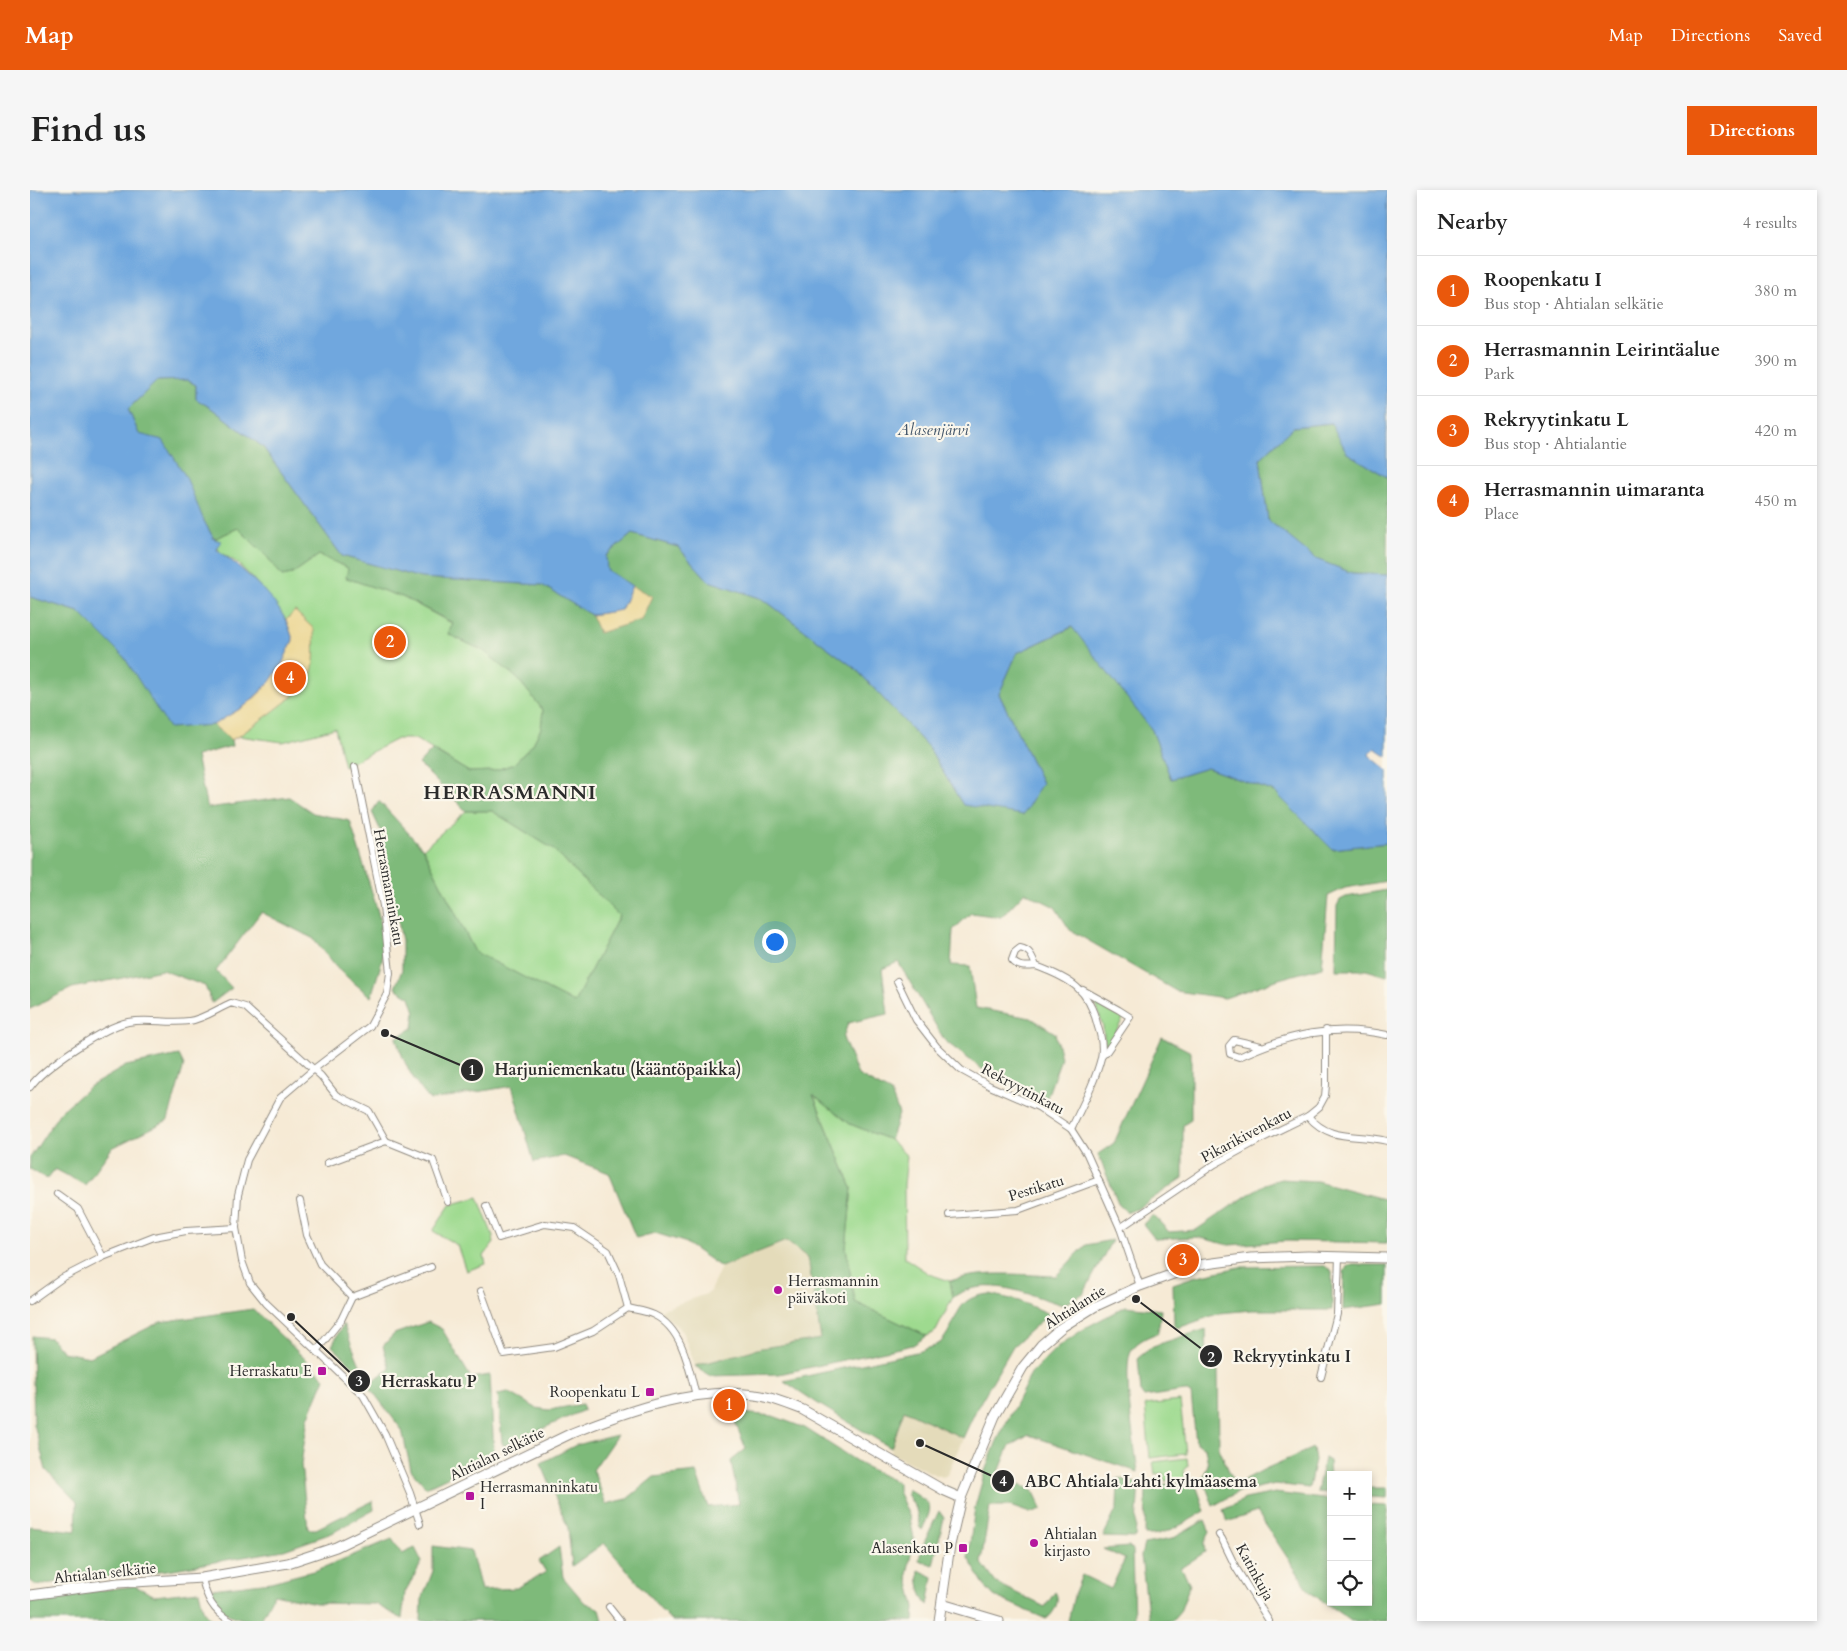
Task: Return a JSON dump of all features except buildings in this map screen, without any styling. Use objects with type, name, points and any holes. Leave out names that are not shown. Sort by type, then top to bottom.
[{"type":"street","name":"Herrasmanninkatu","points":[[355,767],[383,906],[390,973],[387,994],[370,1026],[280,1098],[247,1160],[238,1195],[236,1228],[242,1261],[250,1283],[266,1303],[363,1395],[385,1434],[420,1524]]},
{"type":"street","points":[[1036,966],[1056,973],[1130,1017],[1102,1056]]},
{"type":"street","name":"Rekryytinkatu","points":[[897,981],[916,1020],[937,1047],[961,1070],[990,1086],[1038,1107],[1072,1129],[1087,1154],[1120,1228],[1140,1286]]},
{"type":"street","points":[[1072,1129],[1090,1090],[1102,1056],[1101,1038],[1096,1019],[1091,1004],[1082,989]]},
{"type":"street","points":[[30,1087],[36,1078],[75,1050],[115,1025],[131,1021],[188,1021],[200,1018],[231,1003],[244,1006],[321,1076],[336,1095],[369,1111],[386,1141],[433,1160],[448,1202]]},
{"type":"street","points":[[1262,1046],[1326,1030],[1364,1030],[1387,1034]]},
{"type":"street","name":"Pikarikivenkatu","points":[[1120,1228],[1215,1164],[1308,1116],[1318,1107],[1325,1096],[1326,1030]]},
{"type":"street","points":[[1308,1116],[1318,1127],[1332,1134],[1387,1141]]},
{"type":"street","points":[[327,1163],[386,1141]]},
{"type":"street","name":"Pestikatu","points":[[949,1215],[1018,1210],[1099,1180]]},
{"type":"street","points":[[57,1194],[78,1209],[103,1257]]},
{"type":"street","points":[[300,1201],[307,1235],[320,1264],[352,1298]]},
{"type":"street","points":[[486,1206],[499,1238],[545,1224],[574,1228],[608,1251],[619,1275],[628,1308]]},
{"type":"street","points":[[30,1301],[62,1278],[103,1257],[154,1237],[186,1231],[236,1228]]},
{"type":"street","points":[[1321,1377],[1338,1314],[1340,1256]]},
{"type":"street","name":"Ahtialantie","points":[[939,1621],[950,1545],[961,1498],[996,1416],[1023,1367],[1041,1345],[1062,1327],[1094,1307],[1140,1286],[1198,1265],[1251,1258],[1340,1256],[1387,1258]]},
{"type":"street","points":[[316,1350],[341,1320],[352,1298],[431,1266]]},
{"type":"street","points":[[481,1291],[504,1354],[554,1347],[593,1330],[628,1308],[655,1315],[676,1333],[687,1362],[696,1396]]},
{"type":"street","name":"Ahtialan selkätie","points":[[32,1592],[118,1583],[202,1578],[288,1563],[336,1547],[572,1433],[608,1419],[651,1406],[696,1396],[755,1395],[780,1401],[803,1410],[944,1492],[961,1498]]},
{"type":"street","name":"Katinkuja","points":[[1219,1535],[1236,1568],[1270,1621]]},
{"type":"street","points":[[202,1578],[204,1588],[215,1610],[231,1621]]},
{"type":"street","points":[[942,1604],[999,1621]]},
{"type":"street","points":[[609,1607],[620,1621]]},
{"type":"shaded area","points":[[786,1241],[808,1258],[821,1339],[761,1348],[695,1366],[683,1332],[660,1310],[709,1293],[721,1267]]},
{"type":"shaded area","points":[[904,1410],[963,1438],[947,1475],[943,1477],[934,1474],[892,1454],[891,1448]]},
{"type":"green space","points":[[187,380],[196,385],[196,399],[263,447],[342,556],[421,578],[542,585],[591,615],[606,570],[606,556],[632,534],[678,547],[709,581],[763,599],[856,669],[928,747],[963,805],[1042,783],[999,694],[1017,653],[1073,627],[1152,730],[1171,779],[1207,768],[1275,792],[1332,849],[1387,843],[1387,881],[1345,888],[1328,896],[1322,967],[1279,979],[1225,998],[1176,991],[1070,930],[1055,907],[1025,892],[1001,917],[971,913],[953,930],[951,965],[970,966],[976,1008],[1031,1018],[1055,1033],[1061,1058],[1046,1100],[990,1075],[945,1041],[898,962],[882,969],[888,1014],[848,1023],[843,1038],[858,1075],[891,1093],[899,1114],[890,1140],[850,1124],[813,1095],[852,1188],[846,1248],[855,1302],[927,1336],[913,1345],[779,1374],[710,1376],[695,1366],[761,1348],[821,1339],[808,1258],[786,1241],[721,1267],[684,1242],[655,1233],[636,1238],[609,1173],[564,1156],[534,1162],[512,1086],[430,1100],[409,1071],[396,1038],[413,1028],[415,1012],[410,997],[395,988],[402,970],[402,941],[380,829],[372,812],[379,801],[423,849],[475,952],[574,1003],[619,916],[553,849],[492,811],[466,811],[419,764],[432,750],[469,772],[493,771],[514,764],[533,744],[541,728],[543,710],[518,679],[484,651],[448,634],[453,623],[405,598],[346,578],[348,568],[319,555],[292,574],[282,576],[268,558],[238,528],[214,539],[204,521],[139,434],[128,409],[157,381]]},
{"type":"green space","points":[[1332,423],[1347,453],[1387,477],[1387,575],[1352,573],[1315,559],[1268,520],[1260,459],[1293,427]]},
{"type":"green space","points":[[238,528],[268,558],[282,576],[292,574],[319,555],[348,568],[347,578],[405,598],[453,624],[448,634],[484,651],[518,679],[543,710],[541,729],[533,744],[514,764],[493,771],[469,772],[415,739],[397,739],[344,766],[335,728],[283,742],[239,736],[300,691],[295,612],[286,620],[256,582],[237,563],[222,554],[216,545],[214,539]]},
{"type":"green space","points":[[30,597],[79,612],[124,657],[169,727],[213,725],[231,740],[232,746],[196,756],[207,808],[289,797],[313,813],[350,821],[378,912],[384,939],[382,961],[371,997],[340,971],[314,939],[261,912],[216,971],[232,988],[212,1003],[205,986],[162,970],[72,988],[30,1009]]},
{"type":"green space","points":[[466,811],[492,811],[553,849],[619,916],[574,1003],[475,952],[423,849]]},
{"type":"green space","points":[[1387,890],[1387,976],[1366,970],[1336,970],[1337,906],[1340,900],[1346,897]]},
{"type":"green space","points":[[1095,1001],[1118,1013],[1123,1019],[1110,1042],[1105,1045],[1103,1027]]},
{"type":"green space","points":[[1162,1037],[1191,1052],[1191,1120],[1183,1125],[1183,1178],[1137,1209],[1127,1212],[1119,1205],[1098,1154],[1114,1143]]},
{"type":"green space","points":[[179,1055],[184,1065],[168,1120],[112,1148],[85,1185],[55,1169],[47,1179],[30,1169],[30,1158],[60,1112],[89,1087],[126,1066]]},
{"type":"green space","points":[[813,1094],[850,1124],[890,1140],[907,1156],[904,1185],[905,1258],[929,1274],[950,1281],[953,1297],[936,1331],[927,1336],[855,1302],[846,1248],[852,1188]]},
{"type":"green space","points":[[1280,1179],[1317,1181],[1387,1200],[1387,1243],[1287,1241],[1229,1245],[1197,1237],[1155,1239],[1143,1224],[1153,1215],[1169,1232],[1196,1230],[1264,1184]]},
{"type":"green space","points":[[478,1197],[494,1243],[484,1256],[486,1264],[466,1271],[457,1245],[433,1231],[450,1205]]},
{"type":"green space","points":[[1112,1240],[1084,1293],[1063,1305],[1022,1292],[994,1287],[966,1290],[953,1297],[950,1281],[989,1274],[1056,1276],[1086,1245]]},
{"type":"green space","points":[[1348,1265],[1387,1265],[1387,1304],[1343,1310],[1344,1272]]},
{"type":"green space","points":[[1325,1266],[1332,1272],[1332,1310],[1251,1310],[1220,1313],[1178,1328],[1174,1325],[1173,1284],[1193,1277],[1240,1267]]},
{"type":"green space","points":[[990,1294],[1019,1301],[1049,1314],[1013,1346],[977,1408],[963,1438],[904,1410],[891,1448],[784,1381],[921,1351],[935,1346],[942,1341],[964,1304],[970,1299]]},
{"type":"green space","points":[[1126,1306],[1161,1310],[1158,1333],[1138,1343],[1132,1349],[1129,1357],[1128,1388],[1138,1472],[1029,1435],[1009,1447],[997,1477],[1033,1490],[1042,1509],[1030,1513],[1010,1506],[990,1506],[981,1562],[996,1583],[1045,1607],[1055,1592],[1057,1595],[1056,1607],[1046,1619],[994,1596],[985,1586],[968,1558],[975,1507],[985,1471],[997,1441],[1032,1372],[1057,1347],[1087,1327]]},
{"type":"green space","points":[[253,1309],[325,1378],[308,1418],[301,1464],[308,1529],[316,1529],[373,1501],[374,1510],[332,1533],[284,1550],[168,1570],[35,1585],[30,1581],[30,1526],[76,1531],[77,1502],[46,1470],[34,1424],[32,1336],[51,1338],[63,1352],[90,1357],[160,1322]]},
{"type":"green space","points":[[428,1322],[442,1329],[471,1378],[490,1375],[494,1455],[426,1487],[411,1470],[402,1430],[367,1384],[390,1369],[383,1346],[394,1334]]},
{"type":"green space","points":[[343,1324],[365,1377],[332,1346]]},
{"type":"green space","points":[[1206,1329],[1207,1360],[1218,1371],[1219,1448],[1235,1485],[1265,1469],[1313,1448],[1315,1460],[1309,1488],[1275,1484],[1238,1492],[1213,1506],[1203,1478],[1208,1464],[1205,1448],[1196,1443],[1191,1394],[1185,1391],[1144,1397],[1141,1393],[1138,1358],[1153,1346]]},
{"type":"green space","points":[[508,1392],[536,1408],[549,1410],[582,1404],[584,1410],[504,1446],[502,1443],[498,1394]]},
{"type":"green space","points":[[1180,1401],[1186,1454],[1150,1458],[1145,1405]]},
{"type":"green space","points":[[731,1412],[773,1416],[805,1428],[864,1466],[898,1483],[898,1491],[910,1518],[914,1539],[907,1575],[915,1607],[914,1621],[671,1621],[604,1543],[572,1566],[568,1528],[541,1463],[576,1445],[617,1435],[593,1470],[606,1504],[627,1499],[654,1477],[696,1472],[708,1507],[739,1504],[731,1461],[746,1449]]},
{"type":"green space","points":[[1187,1458],[1188,1466],[1184,1469],[1185,1479],[1164,1481],[1163,1473],[1155,1474],[1153,1462]]},
{"type":"green space","points":[[1324,1458],[1329,1461],[1327,1493],[1317,1492]]},
{"type":"green space","points":[[1118,1478],[1139,1484],[1135,1538],[1103,1537],[1117,1508]]},
{"type":"green space","points":[[1195,1482],[1205,1511],[1169,1530],[1153,1535],[1145,1535],[1146,1486]]},
{"type":"green space","points":[[1372,1488],[1387,1488],[1387,1498],[1372,1497]]},
{"type":"green space","points":[[908,1489],[929,1505],[929,1514],[922,1530],[916,1509],[907,1494]]},
{"type":"green space","points":[[1275,1493],[1327,1500],[1327,1604],[1311,1593],[1257,1512],[1227,1522],[1223,1510],[1245,1499]]},
{"type":"green space","points":[[1372,1505],[1387,1506],[1387,1621],[1351,1621],[1330,1606],[1372,1606]]},
{"type":"green space","points":[[939,1511],[944,1518],[933,1565],[919,1560],[922,1547]]},
{"type":"green space","points":[[1205,1520],[1210,1532],[1204,1544],[1205,1552],[1181,1568],[1190,1584],[1180,1612],[1172,1621],[1149,1621],[1141,1556],[1144,1544],[1172,1539]]},
{"type":"green space","points":[[392,1539],[402,1554],[415,1548],[422,1562],[405,1592],[402,1619],[375,1604],[316,1603],[274,1594],[260,1621],[254,1621],[228,1614],[217,1606],[214,1601],[212,1589],[271,1582],[317,1570]]},
{"type":"green space","points":[[433,1546],[471,1551],[481,1590],[517,1588],[546,1572],[539,1561],[559,1547],[563,1577],[584,1602],[600,1609],[603,1621],[421,1621],[422,1599],[433,1571]]},
{"type":"green space","points":[[1129,1547],[1132,1550],[1134,1621],[1068,1621],[1075,1592],[1082,1575],[1111,1589],[1125,1559],[1103,1549]]},
{"type":"green space","points":[[919,1570],[933,1577],[928,1605],[920,1589]]},
{"type":"green space","points":[[135,1586],[155,1596],[199,1591],[203,1609],[212,1621],[30,1621],[30,1602],[45,1597]]},
{"type":"sand","points":[[632,586],[652,596],[641,620],[599,633],[591,615],[621,610]]},
{"type":"sand","points":[[295,611],[314,629],[312,672],[308,680],[291,697],[231,740],[213,725],[246,705],[274,676],[293,640],[286,620]]},
{"type":"water","name":"Alasenjärvi","points":[[30,190],[1387,190],[1387,477],[1347,453],[1331,423],[1293,427],[1260,459],[1268,520],[1316,559],[1352,573],[1387,575],[1387,757],[1375,748],[1369,755],[1387,770],[1387,843],[1332,849],[1275,792],[1207,768],[1171,779],[1152,730],[1072,627],[1017,653],[999,694],[1042,783],[1023,815],[963,805],[928,747],[856,669],[763,599],[709,581],[678,547],[632,534],[606,556],[607,570],[632,586],[621,610],[591,615],[542,585],[421,578],[342,556],[263,447],[196,399],[196,385],[187,380],[157,381],[128,409],[139,434],[163,440],[186,477],[204,521],[214,539],[221,541],[217,550],[236,564],[265,592],[281,611],[293,640],[282,664],[269,683],[246,705],[213,725],[169,728],[124,657],[79,612],[30,597]]},
{"type":"place","name":"Herrasmannin Leirintäalue","points":[[390,642]]},
{"type":"place","name":"Herrasmannin uimaranta","points":[[290,678]]},
{"type":"place","name":"Harjuniemenkatu (kääntöpaikka)","points":[[385,1033]]},
{"type":"place","name":"Rekryytinkatu L","points":[[1183,1260]]},
{"type":"place","name":"Herrasmannin päiväkoti","points":[[778,1290]]},
{"type":"place","name":"Rekryytinkatu I","points":[[1136,1299]]},
{"type":"place","name":"Herraskatu P","points":[[291,1317]]},
{"type":"place","name":"Herraskatu E","points":[[322,1371]]},
{"type":"place","name":"Roopenkatu L","points":[[650,1392]]},
{"type":"place","name":"Roopenkatu I","points":[[729,1405]]},
{"type":"place","name":"ABC Ahtiala Lahti kylmäasema","points":[[920,1443]]},
{"type":"place","name":"Herrasmanninkatu I","points":[[470,1496]]},
{"type":"place","name":"Ahtialan kirjasto","points":[[1034,1543]]},
{"type":"place","name":"Alasenkatu P","points":[[963,1548]]},
{"type":"district","name":"HERRASMANNI","points":[[510,792]]}]
